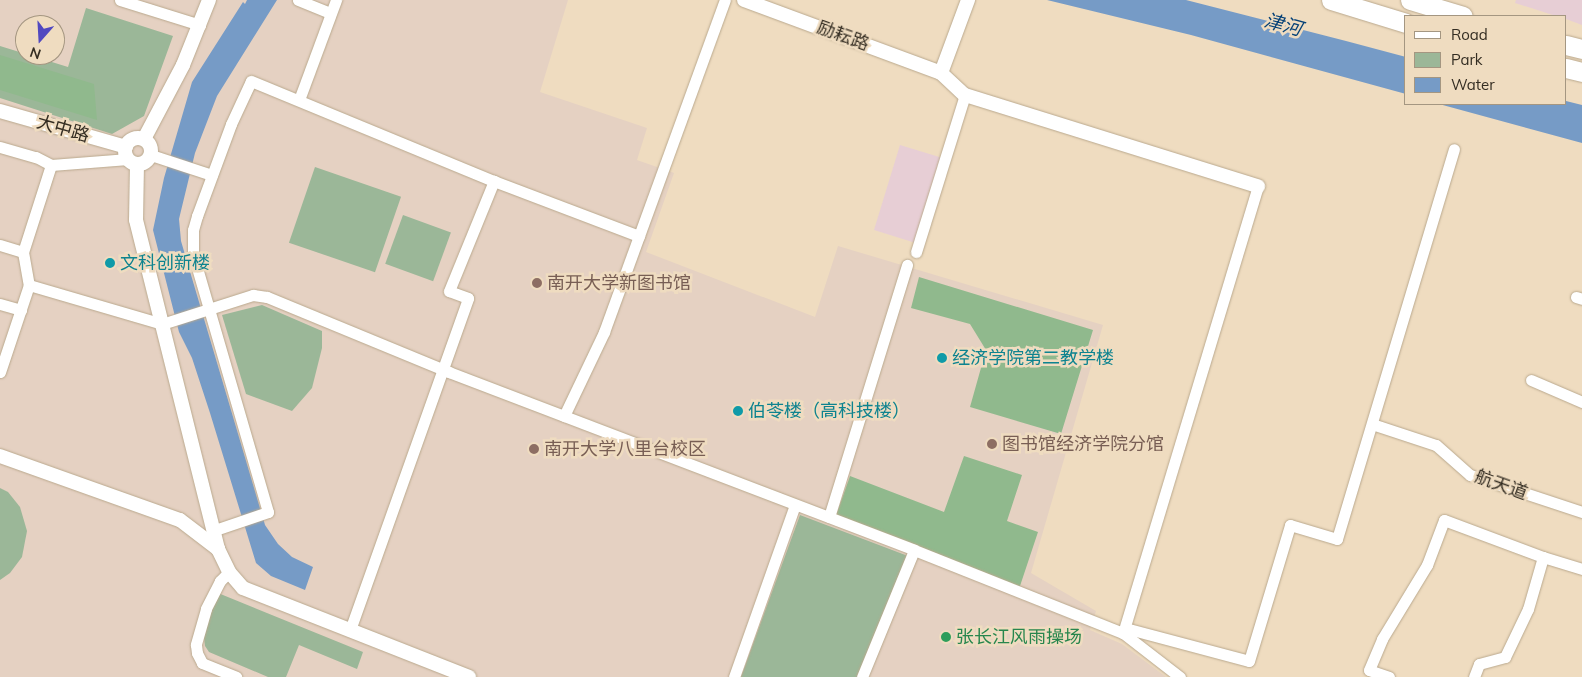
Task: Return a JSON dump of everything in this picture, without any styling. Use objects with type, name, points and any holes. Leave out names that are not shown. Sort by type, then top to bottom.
[{"type":"highway","points":[[1331,0],[1404,22]]},
{"type":"highway","points":[[1410,0],[1460,15]]},
{"type":"highway","points":[[1567,45],[1582,49]]},
{"type":"highway","points":[[1567,68],[1582,72]]},
{"type":"street","points":[[120,0],[200,25]]},
{"type":"street","points":[[144,139],[183,65],[209,0]]},
{"type":"street","points":[[298,0],[331,13]]},
{"type":"street","points":[[299,100],[336,0]]},
{"type":"street","points":[[564,416],[604,332],[725,0]]},
{"type":"street","name":"励耘路","points":[[744,0],[941,73]]},
{"type":"street","points":[[968,0],[941,73],[965,95],[1258,186],[1124,630]]},
{"type":"street","points":[[215,530],[268,512],[194,254],[193,230],[231,124],[251,81],[494,181],[639,236]]},
{"type":"street","points":[[916,252],[965,95]]},
{"type":"street","name":"大中路","points":[[0,111],[130,156]]},
{"type":"street","points":[[0,146],[36,157],[51,165],[130,156],[144,163],[151,155],[151,146],[144,139],[134,138],[130,156],[136,220],[215,530],[218,549],[228,572],[243,588],[469,677]]},
{"type":"street","points":[[29,285],[162,324],[210,307],[253,295],[267,297],[442,369],[1124,630],[1249,661],[1290,526],[1337,539],[1454,150]]},
{"type":"street","points":[[151,155],[212,175]]},
{"type":"street","points":[[0,372],[29,285],[23,252],[51,165]]},
{"type":"street","points":[[350,630],[468,298],[449,291],[494,181]]},
{"type":"street","points":[[0,245],[23,252]]},
{"type":"street","points":[[828,518],[907,265]]},
{"type":"street","points":[[0,304],[21,310]]},
{"type":"street","points":[[1531,380],[1582,402]]},
{"type":"street","name":"航天道","points":[[1372,424],[1436,445],[1470,475],[1582,512]]},
{"type":"street","points":[[0,456],[180,520],[218,549]]},
{"type":"street","points":[[734,677],[795,505]]},
{"type":"street","points":[[1389,677],[1369,670],[1382,639],[1427,565],[1444,520],[1542,557],[1582,569]]},
{"type":"street","points":[[862,677],[914,550]]},
{"type":"street","points":[[1474,677],[1478,664],[1505,657],[1528,608],[1542,557]]},
{"type":"street","points":[[228,572],[220,581],[206,609],[196,644],[202,663],[236,677]]},
{"type":"street","points":[[1124,630],[1180,677]]},
{"type":"shaded area","name":"南开大学八里台校区","points":[[0,0],[568,0],[540,92],[647,128],[637,160],[674,173],[646,252],[815,317],[838,246],[1103,325],[1031,573],[1096,611],[1090,630],[1122,644],[1166,677],[0,677]]},
{"type":"shaded area","points":[[1516,0],[1582,0],[1582,25],[1567,19],[1567,15],[1553,15],[1515,3]]},
{"type":"shaded area","points":[[900,145],[940,157],[914,242],[874,230]]},
{"type":"green space","points":[[86,8],[173,36],[144,116],[112,134],[0,98],[0,46],[15,51],[15,65],[62,65],[68,67]]},
{"type":"green space","points":[[0,55],[15,60],[15,65],[32,65],[94,84],[97,120],[0,90]]},
{"type":"green space","points":[[315,167],[401,197],[375,272],[289,243]]},
{"type":"green space","points":[[403,215],[451,232],[433,281],[385,264]]},
{"type":"green space","points":[[919,277],[1093,330],[1061,434],[970,407],[986,350],[970,324],[911,308]]},
{"type":"green space","points":[[262,305],[322,331],[322,348],[312,388],[292,411],[246,394],[222,315]]},
{"type":"green space","points":[[964,456],[1022,475],[1007,521],[1038,532],[1018,592],[834,521],[850,476],[944,512]]},
{"type":"green space","points":[[0,488],[8,492],[20,507],[27,531],[22,557],[10,573],[0,580]]},
{"type":"green space","points":[[800,515],[908,556],[859,677],[741,677]]},
{"type":"green space","points":[[218,593],[363,652],[357,669],[299,645],[286,677],[268,677],[209,652],[205,646],[203,630]]},
{"type":"water","points":[[247,0],[277,0],[217,96],[195,153],[179,219],[181,241],[265,525],[278,544],[292,557],[313,567],[305,590],[271,576],[256,563],[192,358],[179,332],[153,230],[164,178],[192,82],[243,2],[245,4]]},
{"type":"water","name":"津河","points":[[1047,0],[1186,0],[1346,41],[1404,56],[1404,93],[1191,35]]},
{"type":"water","points":[[1567,101],[1582,105],[1582,143],[1443,105],[1567,105]]},
{"type":"place","name":"文科创新楼","points":[[110,263]]},
{"type":"place","name":"南开大学新图书馆","points":[[537,283]]},
{"type":"place","name":"经济学院第二教学楼","points":[[942,358]]},
{"type":"place","name":"伯苓楼（高科技楼）","points":[[738,411]]},
{"type":"place","name":"图书馆经济学院分馆","points":[[992,444]]},
{"type":"place","name":"南开大学八里台校区","points":[[534,449]]},
{"type":"place","name":"张长江风雨操场","points":[[946,637]]}]
